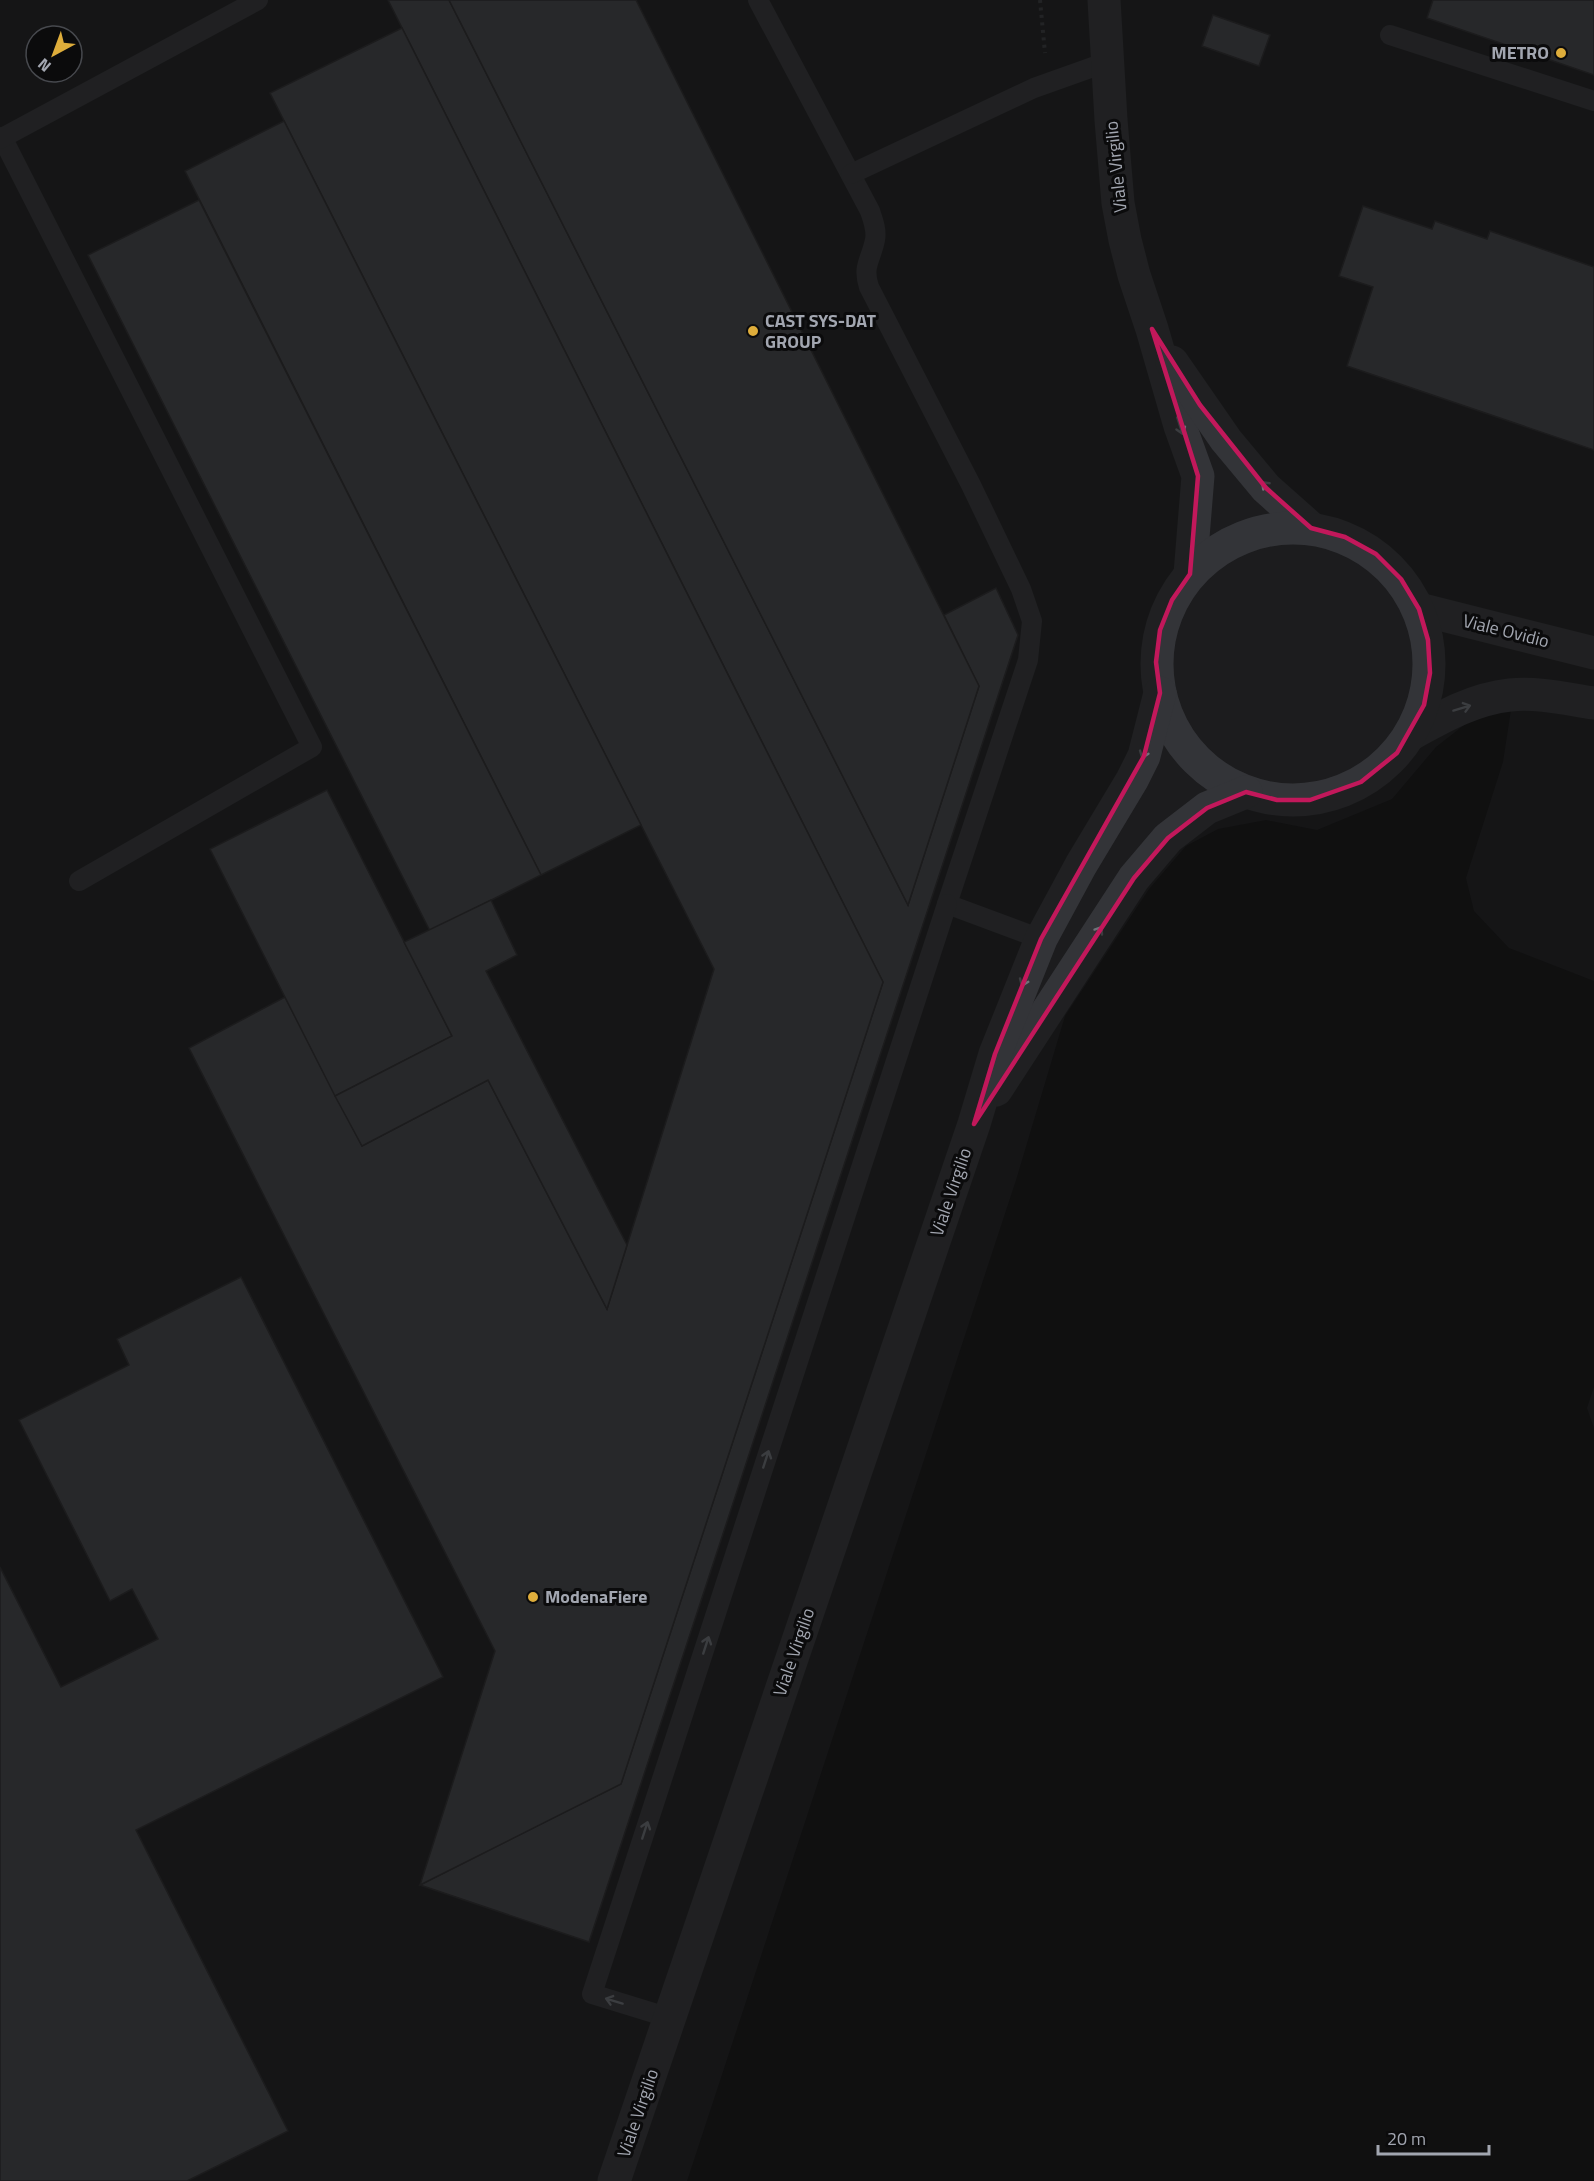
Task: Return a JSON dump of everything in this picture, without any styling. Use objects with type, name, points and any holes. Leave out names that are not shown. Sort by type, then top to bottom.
[{"type":"street","name":"Viale Virgilio","points":[[1104,0],[1118,203],[1134,275],[1197,476],[1190,574]]},
{"type":"street","name":"Viale Virgilio","points":[[1152,329],[1189,388],[1226,440],[1266,488],[1311,528]]},
{"type":"street","points":[[1277,528],[1311,528],[1345,537],[1376,554],[1401,579],[1419,609],[1428,640],[1430,673],[1424,705],[1411,734],[1380,770],[1341,792],[1310,800],[1277,800],[1246,792],[1216,776],[1190,753],[1177,735],[1160,693],[1156,662],[1160,630],[1172,600],[1190,574],[1215,551],[1245,536],[1277,528]]},
{"type":"street","name":"Viale Ovidio","points":[[1419,609],[1594,653]]},
{"type":"street","name":"Viale Virgilio","points":[[614,2181],[974,1124],[995,1054],[1041,939],[1144,756],[1160,693]]},
{"type":"street","points":[[1411,734],[1453,710],[1510,695],[1538,695],[1594,703]]},
{"type":"street","name":"Viale Virgilio","points":[[974,1124],[1134,878],[1168,838],[1207,808],[1246,792]]},
{"type":"lane","points":[[79,881],[312,747],[1,138],[258,0]]},
{"type":"lane","points":[[670,2018],[592,1994],[1028,660],[1032,621],[1021,589],[976,495],[868,287],[865,275],[866,265],[875,239],[875,228],[870,211],[758,0]]},
{"type":"lane","points":[[1390,35],[1594,101]]},
{"type":"lane","points":[[851,174],[1048,83],[1107,62]]},
{"type":"lane","points":[[947,904],[1041,939]]},
{"type":"path","points":[[1040,0],[1048,83]]},
{"type":"highlighted area","points":[[1152,329],[1200,405],[1266,488],[1311,528],[1345,537],[1376,554],[1401,579],[1419,609],[1428,640],[1430,673],[1424,705],[1397,753],[1361,782],[1310,800],[1277,800],[1246,792],[1207,808],[1168,838],[1134,878],[974,1124],[995,1054],[1041,939],[1144,756],[1160,693],[1156,662],[1160,630],[1172,600],[1190,574],[1198,476]]},
{"type":"shaded area","points":[[0,0],[1594,0],[1594,981],[1509,948],[1474,911],[1466,878],[1503,762],[1511,710],[1473,718],[1436,747],[1392,799],[1317,830],[1266,820],[1218,829],[1186,846],[1149,889],[1065,1016],[1016,1180],[687,2181],[0,2181]]},
{"type":"shaded area","points":[[1594,1387],[1594,1428],[1587,1408]]},
{"type":"building","points":[[388,0],[449,0],[908,905],[979,686],[944,615],[996,588],[1018,635],[589,1942],[420,1885],[621,1784],[883,982]]},
{"type":"building","points":[[449,0],[636,0],[979,686],[908,905]]},
{"type":"building","name":"METRO","points":[[1433,0],[1594,0],[1594,75],[1427,18]]},
{"type":"building","points":[[1213,15],[1270,35],[1259,66],[1202,46]]},
{"type":"building","points":[[402,28],[883,982],[621,1784],[420,1885],[495,1651],[189,1048],[285,997],[362,1146],[488,1080],[607,1309],[714,969],[270,93]]},
{"type":"building","points":[[284,121],[641,825],[541,875],[185,171]]},
{"type":"building","points":[[199,200],[541,875],[430,931],[88,255]]},
{"type":"building","points":[[1363,206],[1432,229],[1435,221],[1487,239],[1490,231],[1594,267],[1594,450],[1347,366],[1373,287],[1339,276]]},
{"type":"building","points":[[327,790],[452,1036],[335,1096],[210,849]]},
{"type":"building","points":[[491,900],[517,955],[486,971],[627,1245],[607,1309],[488,1080],[362,1146],[335,1096],[452,1036],[404,942]]},
{"type":"building","points":[[241,1277],[443,1677],[136,1830],[288,2131],[187,2181],[0,2181],[0,1567],[61,1687],[158,1639],[132,1589],[110,1601],[19,1420],[129,1365],[117,1339]]},
{"type":"place","name":"METRO","points":[[1561,53]]},
{"type":"place","name":"CAST SYS-DAT GROUP","points":[[753,331]]},
{"type":"place","name":"ModenaFiere","points":[[533,1597]]}]
